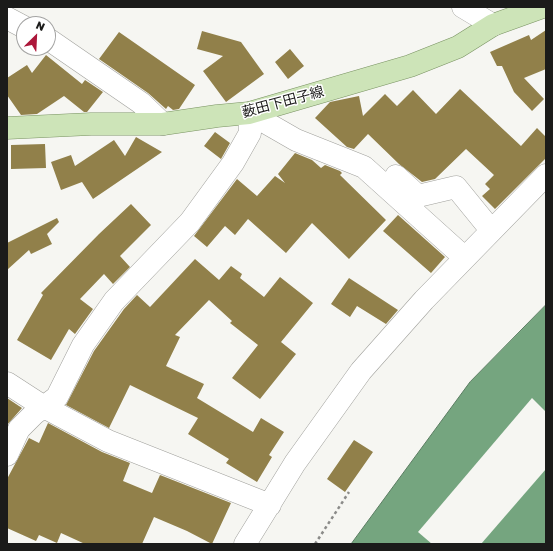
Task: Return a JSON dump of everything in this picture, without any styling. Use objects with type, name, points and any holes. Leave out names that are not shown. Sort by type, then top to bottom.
[{"type":"main road","name":"薮田下田子線","points":[[7,128],[91,124],[163,124],[249,113],[410,66],[458,47],[493,25],[543,7]]},
{"type":"street","points":[[462,7],[493,25]]},
{"type":"street","points":[[7,18],[16,23]]},
{"type":"street","points":[[56,45],[141,103],[163,124]]},
{"type":"street","points":[[249,113],[296,140],[364,167],[465,258]]},
{"type":"street","points":[[7,455],[19,429],[34,414],[57,397],[83,344],[114,301],[190,222],[233,163],[250,133],[249,113]]},
{"type":"street","points":[[378,160],[418,196],[456,187],[491,230]]},
{"type":"street","points":[[245,544],[270,506],[295,463],[361,371],[491,230],[546,175]]},
{"type":"street","points":[[7,383],[44,407],[108,441],[270,506]]},
{"type":"path","points":[[315,544],[349,492]]},
{"type":"shaded area","points":[[546,305],[546,544],[351,544],[470,382]]},
{"type":"pier","points":[[532,398],[546,412],[546,469],[481,544],[432,544],[418,532]]},
{"type":"building","points":[[546,30],[546,69],[524,78],[544,99],[532,111],[514,92],[502,66],[497,66],[490,52],[529,35],[531,40]]},
{"type":"building","points":[[202,31],[241,42],[264,74],[226,102],[203,71],[223,56],[197,49]]},
{"type":"building","points":[[119,32],[195,85],[179,109],[173,110],[168,106],[166,109],[148,93],[99,59]]},
{"type":"building","points":[[290,49],[304,66],[288,79],[275,62]]},
{"type":"building","points":[[45,56],[47,56],[82,84],[85,80],[103,92],[87,112],[84,112],[64,96],[37,114],[21,115],[7,95],[7,78],[27,65],[32,73]]},
{"type":"building","points":[[460,89],[521,146],[537,128],[546,137],[546,158],[495,209],[482,196],[490,189],[485,184],[494,175],[466,149],[435,179],[422,182],[399,164],[368,134],[354,149],[347,147],[315,118],[330,102],[359,96],[363,116],[385,94],[397,106],[413,90],[436,114]]},
{"type":"building","points":[[215,132],[230,143],[221,159],[204,146]]},
{"type":"building","points":[[136,137],[162,152],[93,199],[82,182],[61,190],[51,162],[71,155],[75,166],[114,140],[125,156]]},
{"type":"building","points":[[45,144],[46,168],[11,169],[11,145]]},
{"type":"building","points":[[295,153],[312,160],[321,168],[325,165],[340,171],[342,173],[340,175],[386,220],[349,259],[312,223],[286,253],[248,219],[235,235],[225,226],[207,247],[194,236],[237,179],[257,196],[275,176],[285,183],[278,174]]},
{"type":"building","points":[[131,204],[151,225],[120,256],[130,267],[113,284],[104,274],[80,299],[93,309],[75,334],[69,329],[51,360],[17,340],[43,295],[41,293]]},
{"type":"building","points":[[398,215],[445,257],[431,273],[383,231]]},
{"type":"building","points":[[57,218],[59,222],[47,234],[52,244],[31,254],[29,250],[7,270],[7,243]]},
{"type":"building","points":[[195,259],[219,280],[231,266],[242,274],[240,278],[264,297],[280,277],[313,303],[281,342],[296,354],[260,399],[232,378],[258,345],[230,323],[232,321],[209,300],[175,335],[180,337],[166,366],[204,384],[197,398],[253,432],[261,418],[284,432],[269,455],[272,457],[257,482],[226,463],[229,459],[188,434],[198,418],[130,385],[109,428],[66,405],[94,351],[124,309],[137,295],[150,307]]},
{"type":"building","points":[[349,278],[398,310],[386,324],[357,306],[350,317],[331,304]]},
{"type":"building","points":[[7,398],[22,408],[7,425]]},
{"type":"building","points":[[48,423],[102,452],[130,463],[123,481],[152,493],[160,475],[231,503],[212,544],[187,531],[154,517],[142,544],[85,544],[61,533],[57,543],[39,535],[36,541],[7,528],[7,479],[29,438],[39,443]]},
{"type":"building","points":[[354,440],[373,452],[345,492],[327,479]]}]
